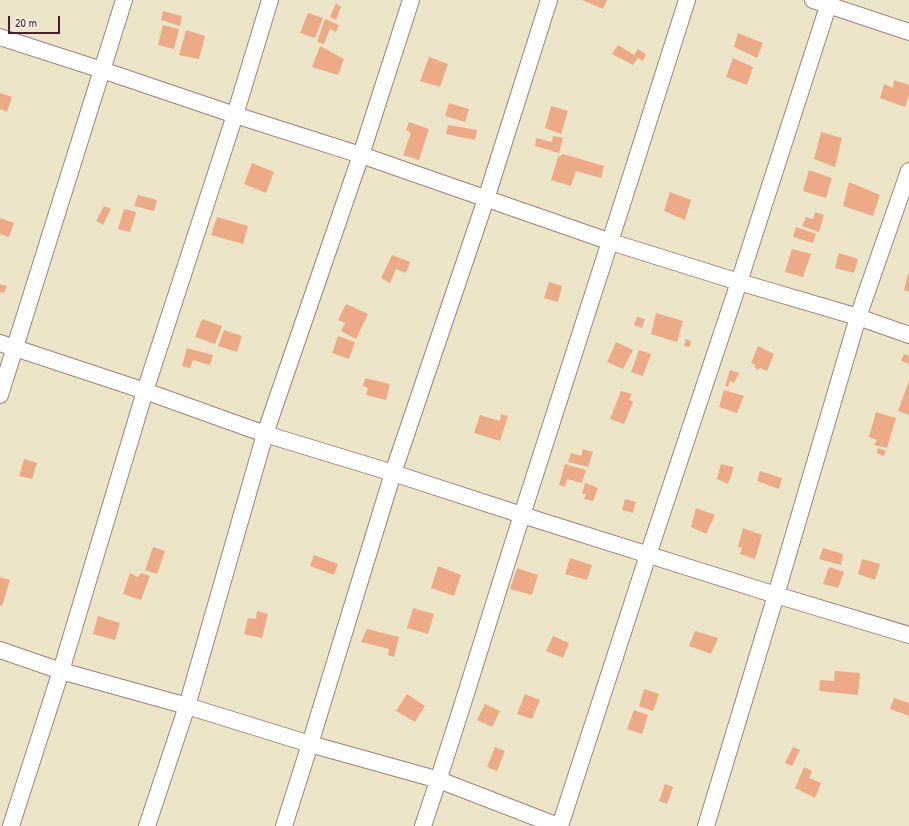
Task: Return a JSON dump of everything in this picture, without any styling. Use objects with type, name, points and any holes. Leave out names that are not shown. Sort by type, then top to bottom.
[{"type":"street","points":[[0,395],[7,345],[102,70],[124,0]]},
{"type":"street","points":[[11,826],[61,671],[145,391],[235,115],[270,0]]},
{"type":"street","points":[[147,826],[187,706],[265,434],[361,155],[411,0]]},
{"type":"street","points":[[284,826],[393,473],[486,199],[549,0]]},
{"type":"street","points":[[423,826],[611,242],[687,0]]},
{"type":"street","points":[[0,650],[61,671],[187,706],[310,744],[439,780],[559,826],[740,282],[824,2],[909,32]]},
{"type":"street","points":[[0,38],[361,155],[611,242],[858,317],[909,335]]},
{"type":"street","points":[[706,826],[858,317],[909,171]]},
{"type":"street","points":[[7,345],[145,391],[265,434],[393,473],[776,595],[909,635]]},
{"type":"building","points":[[582,0],[607,0],[603,9]]},
{"type":"building","points":[[336,3],[341,7],[336,20],[330,17]]},
{"type":"building","points":[[163,11],[182,16],[180,26],[161,20]]},
{"type":"building","points":[[308,13],[323,18],[315,38],[300,33]]},
{"type":"building","points":[[325,19],[339,25],[336,32],[330,29],[324,44],[317,42]]},
{"type":"building","points":[[163,25],[179,29],[174,49],[158,45]]},
{"type":"building","points":[[186,30],[205,36],[199,59],[179,55]]},
{"type":"building","points":[[738,33],[763,43],[757,58],[734,47]]},
{"type":"building","points":[[618,45],[634,55],[638,49],[646,54],[643,61],[638,58],[633,65],[612,54]]},
{"type":"building","points":[[320,46],[344,59],[338,75],[312,67]]},
{"type":"building","points":[[429,57],[448,64],[440,87],[420,81]]},
{"type":"building","points":[[733,58],[753,67],[747,85],[726,77]]},
{"type":"building","points":[[894,80],[909,85],[909,95],[905,107],[880,98],[884,84],[893,88]]},
{"type":"building","points":[[0,93],[12,97],[7,112],[0,109]]},
{"type":"building","points":[[449,103],[469,109],[465,122],[445,116]]},
{"type":"building","points":[[551,106],[568,111],[561,134],[545,128]]},
{"type":"building","points":[[409,122],[429,129],[419,160],[403,155],[411,133],[406,130]]},
{"type":"building","points":[[448,125],[477,130],[475,140],[446,134]]},
{"type":"building","points":[[821,132],[842,138],[835,167],[814,159]]},
{"type":"building","points":[[553,136],[563,138],[559,153],[535,146],[536,138],[552,142]]},
{"type":"building","points":[[563,154],[604,166],[601,178],[576,171],[571,186],[551,180],[558,157]]},
{"type":"building","points":[[252,163],[274,172],[266,193],[244,184]]},
{"type":"building","points":[[809,170],[832,178],[826,198],[803,191]]},
{"type":"building","points":[[849,182],[880,195],[873,216],[843,206]]},
{"type":"building","points":[[670,192],[691,200],[685,220],[664,211]]},
{"type":"building","points":[[138,195],[157,200],[154,211],[134,206]]},
{"type":"building","points":[[104,206],[111,209],[103,225],[96,221]]},
{"type":"building","points":[[124,209],[136,212],[130,232],[118,229]]},
{"type":"building","points":[[815,212],[824,215],[819,232],[802,226],[806,217],[813,219]]},
{"type":"building","points":[[217,217],[248,226],[243,244],[211,235]]},
{"type":"building","points":[[0,218],[14,223],[9,237],[0,234]]},
{"type":"building","points":[[796,227],[816,234],[813,243],[793,237]]},
{"type":"building","points":[[792,249],[811,254],[803,277],[785,272]]},
{"type":"building","points":[[839,253],[858,259],[854,273],[835,268]]},
{"type":"building","points":[[392,255],[410,262],[406,273],[396,269],[390,283],[381,278]]},
{"type":"building","points":[[909,274],[909,292],[904,290]]},
{"type":"building","points":[[549,282],[562,286],[558,302],[544,298]]},
{"type":"building","points":[[0,284],[7,286],[4,293],[0,292]]},
{"type":"building","points":[[346,304],[368,314],[356,339],[341,331],[345,323],[338,320]]},
{"type":"building","points":[[656,313],[683,321],[677,342],[651,334]]},
{"type":"building","points":[[637,317],[645,319],[642,328],[634,325]]},
{"type":"building","points":[[202,319],[222,326],[215,344],[195,337]]},
{"type":"building","points":[[224,330],[242,336],[237,352],[218,346]]},
{"type":"building","points":[[338,336],[355,342],[349,359],[332,353]]},
{"type":"building","points":[[686,339],[691,341],[690,347],[684,346]]},
{"type":"building","points":[[616,342],[633,350],[623,369],[607,362]]},
{"type":"building","points":[[758,346],[774,354],[767,371],[760,368],[758,370],[754,367],[756,365],[751,363]]},
{"type":"building","points":[[187,348],[213,355],[210,365],[193,360],[190,368],[182,366]]},
{"type":"building","points":[[639,350],[651,354],[643,376],[631,372]]},
{"type":"building","points":[[904,354],[909,356],[909,364],[901,361]]},
{"type":"building","points":[[730,370],[739,373],[734,383],[730,381],[728,387],[725,386]]},
{"type":"building","points":[[365,378],[390,384],[386,400],[366,395],[368,388],[363,386]]},
{"type":"building","points":[[909,381],[909,415],[898,411]]},
{"type":"building","points":[[724,390],[744,396],[737,413],[719,407]]},
{"type":"building","points":[[621,391],[632,394],[629,399],[633,402],[624,424],[610,419]]},
{"type":"building","points":[[876,412],[896,418],[887,448],[874,445],[877,440],[869,437]]},
{"type":"building","points":[[501,414],[508,416],[500,441],[474,433],[480,415],[500,421]]},
{"type":"building","points":[[878,448],[886,451],[884,456],[877,453]]},
{"type":"building","points":[[583,449],[593,452],[588,467],[568,462],[571,453],[581,456]]},
{"type":"building","points":[[24,459],[37,463],[32,479],[19,476]]},
{"type":"building","points":[[565,464],[586,470],[582,483],[567,479],[565,487],[559,485]]},
{"type":"building","points":[[721,464],[734,467],[728,484],[717,479]]},
{"type":"building","points":[[760,471],[782,478],[779,489],[757,481]]},
{"type":"building","points":[[585,483],[598,488],[593,501],[584,499],[586,494],[582,494]]},
{"type":"building","points":[[625,499],[636,502],[633,513],[622,510]]},
{"type":"building","points":[[696,508],[715,515],[706,534],[691,527]]},
{"type":"building","points":[[743,528],[762,535],[755,559],[740,554],[742,548],[738,547]]},
{"type":"building","points":[[153,547],[165,551],[157,574],[145,570]]},
{"type":"building","points":[[823,548],[843,554],[841,565],[819,559]]},
{"type":"building","points":[[314,555],[338,564],[334,575],[310,566]]},
{"type":"building","points":[[570,558],[592,565],[587,580],[565,574]]},
{"type":"building","points":[[862,559],[880,564],[875,580],[858,574]]},
{"type":"building","points":[[438,566],[461,575],[454,596],[431,588]]},
{"type":"building","points":[[829,567],[844,572],[838,588],[823,584]]},
{"type":"building","points":[[517,568],[538,575],[532,595],[510,589]]},
{"type":"building","points":[[130,573],[138,577],[141,573],[150,576],[141,600],[123,594]]},
{"type":"building","points":[[0,577],[10,580],[2,606],[0,605]]},
{"type":"building","points":[[413,608],[434,614],[428,634],[407,628]]},
{"type":"building","points":[[257,611],[268,614],[262,638],[244,634],[248,618],[256,619]]},
{"type":"building","points":[[98,616],[120,623],[115,640],[93,634]]},
{"type":"building","points":[[367,629],[399,637],[394,657],[388,655],[389,649],[361,642]]},
{"type":"building","points":[[695,631],[718,638],[711,654],[689,646]]},
{"type":"building","points":[[553,636],[569,643],[563,658],[546,651]]},
{"type":"building","points":[[835,671],[860,673],[858,695],[819,691],[820,680],[834,681]]},
{"type":"building","points":[[644,689],[659,694],[653,711],[639,706]]},
{"type":"building","points":[[407,694],[425,706],[415,722],[396,711]]},
{"type":"building","points":[[525,694],[540,700],[532,719],[517,714]]},
{"type":"building","points":[[894,698],[909,703],[909,716],[890,709]]},
{"type":"building","points":[[485,704],[500,711],[492,727],[477,720]]},
{"type":"building","points":[[634,710],[648,715],[642,734],[627,729]]},
{"type":"building","points":[[495,747],[505,751],[497,771],[487,767]]},
{"type":"building","points":[[793,747],[800,750],[792,766],[785,763]]},
{"type":"building","points":[[804,767],[812,771],[809,778],[821,783],[815,798],[795,788]]},
{"type":"building","points":[[665,784],[673,787],[667,804],[659,801]]}]
